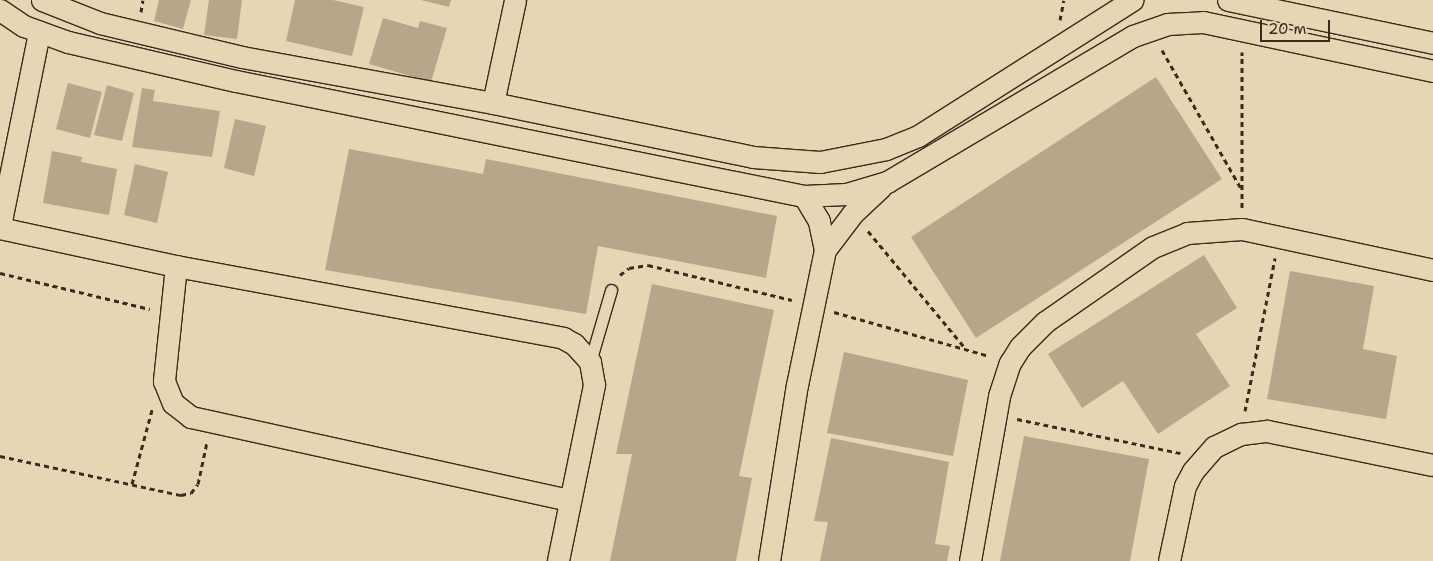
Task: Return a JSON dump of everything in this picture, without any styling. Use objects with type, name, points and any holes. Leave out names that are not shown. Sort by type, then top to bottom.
[{"type":"street","points":[[42,0],[100,23],[242,57],[492,103],[753,157],[820,162],[886,149],[918,136],[986,95],[1132,0]]},
{"type":"street","points":[[492,103],[515,0]]},
{"type":"street","points":[[1228,0],[1433,43]]},
{"type":"street","points":[[0,10],[39,32],[68,42],[236,81],[804,196],[846,194],[887,182]]},
{"type":"street","points":[[825,250],[853,213],[887,182],[1149,28],[1185,22],[1242,31],[1433,71]]},
{"type":"street","points":[[39,32],[0,227],[176,266],[563,338],[584,352],[590,362],[594,384],[558,561]]},
{"type":"street","points":[[236,81],[242,57]]},
{"type":"street","points":[[986,95],[998,118]]},
{"type":"street","points":[[769,561],[813,306],[825,250],[819,221],[804,196]]},
{"type":"street","points":[[970,561],[995,415],[1010,363],[1020,347],[1045,322],[1152,247],[1187,233],[1242,229],[1433,270]]},
{"type":"street","points":[[176,266],[163,370],[167,393],[182,411],[212,423],[570,500]]},
{"type":"street","points":[[1169,561],[1185,486],[1203,457],[1214,447],[1241,434],[1267,431],[1433,465]]},
{"type":"lane","points":[[590,362],[611,290]]},
{"type":"path","points":[[1149,28],[1242,191]]},
{"type":"path","points":[[1242,31],[1242,229]]},
{"type":"path","points":[[853,213],[966,350]]},
{"type":"path","points":[[1241,434],[1279,236]]},
{"type":"path","points":[[611,290],[621,274],[638,265],[648,265],[813,306],[1010,363]]},
{"type":"path","points":[[0,273],[170,314]]},
{"type":"path","points":[[132,484],[153,408]]},
{"type":"path","points":[[995,415],[1203,457]]},
{"type":"path","points":[[0,456],[181,495],[191,492],[198,484],[212,423]]},
{"type":"building","points":[[159,0],[191,0],[183,29],[154,21]]},
{"type":"building","points":[[209,0],[242,0],[237,39],[204,35]]},
{"type":"building","points":[[295,0],[333,0],[364,7],[352,56],[286,41]]},
{"type":"building","points":[[421,0],[451,0],[449,7]]},
{"type":"building","points":[[383,18],[418,28],[420,21],[447,28],[431,82],[369,64]]},
{"type":"building","points":[[1156,77],[1222,179],[976,338],[911,237]]},
{"type":"building","points":[[68,83],[102,92],[90,138],[56,129]]},
{"type":"building","points":[[107,85],[134,93],[122,141],[94,135]]},
{"type":"building","points":[[142,88],[155,90],[153,101],[220,111],[212,157],[132,147]]},
{"type":"building","points":[[235,119],[266,126],[254,176],[224,168]]},
{"type":"building","points":[[349,149],[483,174],[486,159],[777,216],[766,278],[598,246],[586,314],[325,270]]},
{"type":"building","points":[[52,151],[82,157],[81,162],[117,169],[109,215],[43,203]]},
{"type":"building","points":[[135,164],[168,172],[157,223],[124,215]]},
{"type":"building","points":[[1204,255],[1237,308],[1196,334],[1230,386],[1158,434],[1123,381],[1082,408],[1048,354]]},
{"type":"building","points":[[1290,271],[1374,286],[1363,349],[1397,356],[1386,419],[1267,399]]},
{"type":"building","points":[[652,284],[774,310],[739,476],[752,478],[736,561],[610,561],[632,454],[616,454]]},
{"type":"building","points":[[844,352],[968,380],[953,456],[827,433]]},
{"type":"building","points":[[1024,436],[1149,459],[1130,561],[1000,561]]},
{"type":"building","points":[[831,438],[949,462],[935,544],[950,546],[947,561],[820,561],[828,522],[814,521]]}]
